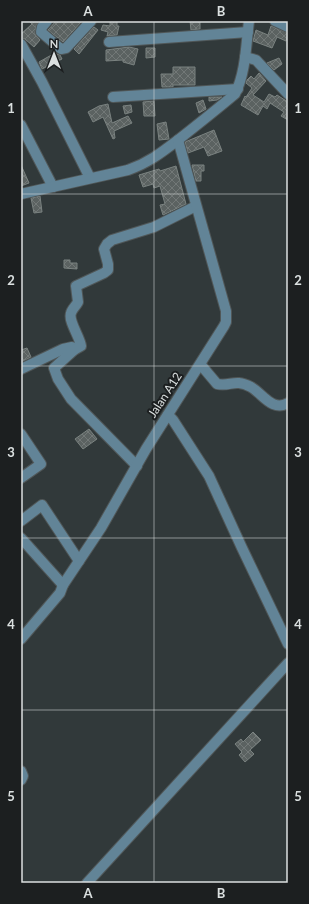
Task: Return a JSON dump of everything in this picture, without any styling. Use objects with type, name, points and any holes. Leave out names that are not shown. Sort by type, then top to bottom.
[{"type":"street","points":[[47,21],[42,27],[41,32],[61,49],[66,48],[91,21]]},
{"type":"street","points":[[21,194],[128,170],[142,165],[178,140],[235,94],[238,89],[245,57],[249,21]]},
{"type":"street","points":[[275,21],[288,27]]},
{"type":"street","points":[[109,42],[248,32]]},
{"type":"street","points":[[21,44],[42,82],[90,178]]},
{"type":"street","points":[[245,57],[256,60],[288,94]]},
{"type":"street","points":[[112,97],[238,89]]},
{"type":"street","points":[[21,125],[53,187]]},
{"type":"street","name":"Jalan A12","points":[[21,639],[60,593],[63,585],[101,528],[168,415],[201,365],[224,326],[226,316],[178,140]]},
{"type":"street","points":[[137,466],[71,399],[58,379],[54,368],[74,350],[81,346],[70,317],[71,312],[78,302],[76,286],[108,270],[104,249],[107,244],[112,240],[154,227],[196,206]]},
{"type":"street","points":[[21,369],[63,349],[72,347],[74,350]]},
{"type":"street","points":[[201,365],[217,384],[220,385],[238,382],[255,390],[275,406],[281,406],[288,403]]},
{"type":"street","points":[[168,415],[173,420],[210,476],[242,548],[288,644]]},
{"type":"street","points":[[21,434],[41,464],[21,478]]},
{"type":"street","points":[[21,521],[42,505],[79,561]]},
{"type":"street","points":[[21,538],[63,585]]},
{"type":"street","points":[[87,883],[288,663]]},
{"type":"street","points":[[21,770],[23,776],[21,780]]},
{"type":"building","points":[[29,21],[39,21],[36,26],[35,34],[40,40],[34,47],[25,39],[21,38],[21,34],[32,24]]},
{"type":"building","points":[[56,21],[82,21],[63,42],[48,30]]},
{"type":"building","points":[[110,21],[117,21],[117,26],[119,26],[117,35],[107,36],[108,32],[101,30],[103,25],[110,26]]},
{"type":"building","points":[[190,21],[200,21],[200,29],[191,30]]},
{"type":"building","points":[[271,26],[288,33],[286,41],[277,37],[272,48],[253,41],[256,30],[268,35]]},
{"type":"building","points":[[94,27],[98,30],[79,54],[74,49]]},
{"type":"building","points":[[129,47],[138,49],[134,65],[123,62],[123,60],[106,61],[106,50]]},
{"type":"building","points":[[146,48],[155,48],[155,57],[146,58]]},
{"type":"building","points":[[55,53],[60,55],[62,59],[42,69],[39,62]]},
{"type":"building","points":[[279,58],[282,64],[274,70],[267,63]]},
{"type":"building","points":[[173,67],[195,67],[195,85],[173,85],[173,87],[162,87],[161,74],[173,74]]},
{"type":"building","points":[[259,73],[266,81],[253,95],[264,102],[269,94],[275,97],[277,95],[288,102],[288,120],[281,116],[284,112],[270,103],[267,109],[263,106],[258,115],[241,105],[245,96],[246,97],[252,88],[246,83],[247,80],[251,76],[254,79]]},
{"type":"building","points":[[209,97],[222,97],[217,100],[209,101]]},
{"type":"building","points":[[203,100],[206,109],[199,113],[196,103]]},
{"type":"building","points":[[154,101],[155,116],[144,116],[143,102]]},
{"type":"building","points":[[108,104],[112,123],[128,116],[132,123],[114,131],[115,138],[113,139],[103,117],[93,122],[88,112],[99,106]]},
{"type":"building","points":[[131,105],[132,112],[125,114],[123,106]]},
{"type":"building","points":[[166,122],[169,139],[159,140],[157,124]]},
{"type":"building","points":[[214,130],[222,151],[208,156],[204,147],[188,153],[185,142]]},
{"type":"building","points":[[21,165],[29,183],[21,186]]},
{"type":"building","points":[[192,165],[204,165],[204,171],[201,171],[201,181],[196,181]]},
{"type":"building","points":[[176,166],[186,204],[163,215],[160,205],[165,204],[160,186],[154,188],[153,184],[143,187],[139,175]]},
{"type":"building","points":[[40,196],[42,212],[34,213],[31,198]]},
{"type":"building","points":[[64,260],[70,260],[70,263],[77,263],[77,269],[64,268]]},
{"type":"building","points":[[27,348],[31,357],[21,362],[21,350]]},
{"type":"building","points":[[89,429],[97,439],[83,449],[75,439]]},
{"type":"building","points":[[253,732],[261,740],[250,750],[254,754],[245,762],[239,755],[242,752],[235,744],[241,739],[243,742]]}]
